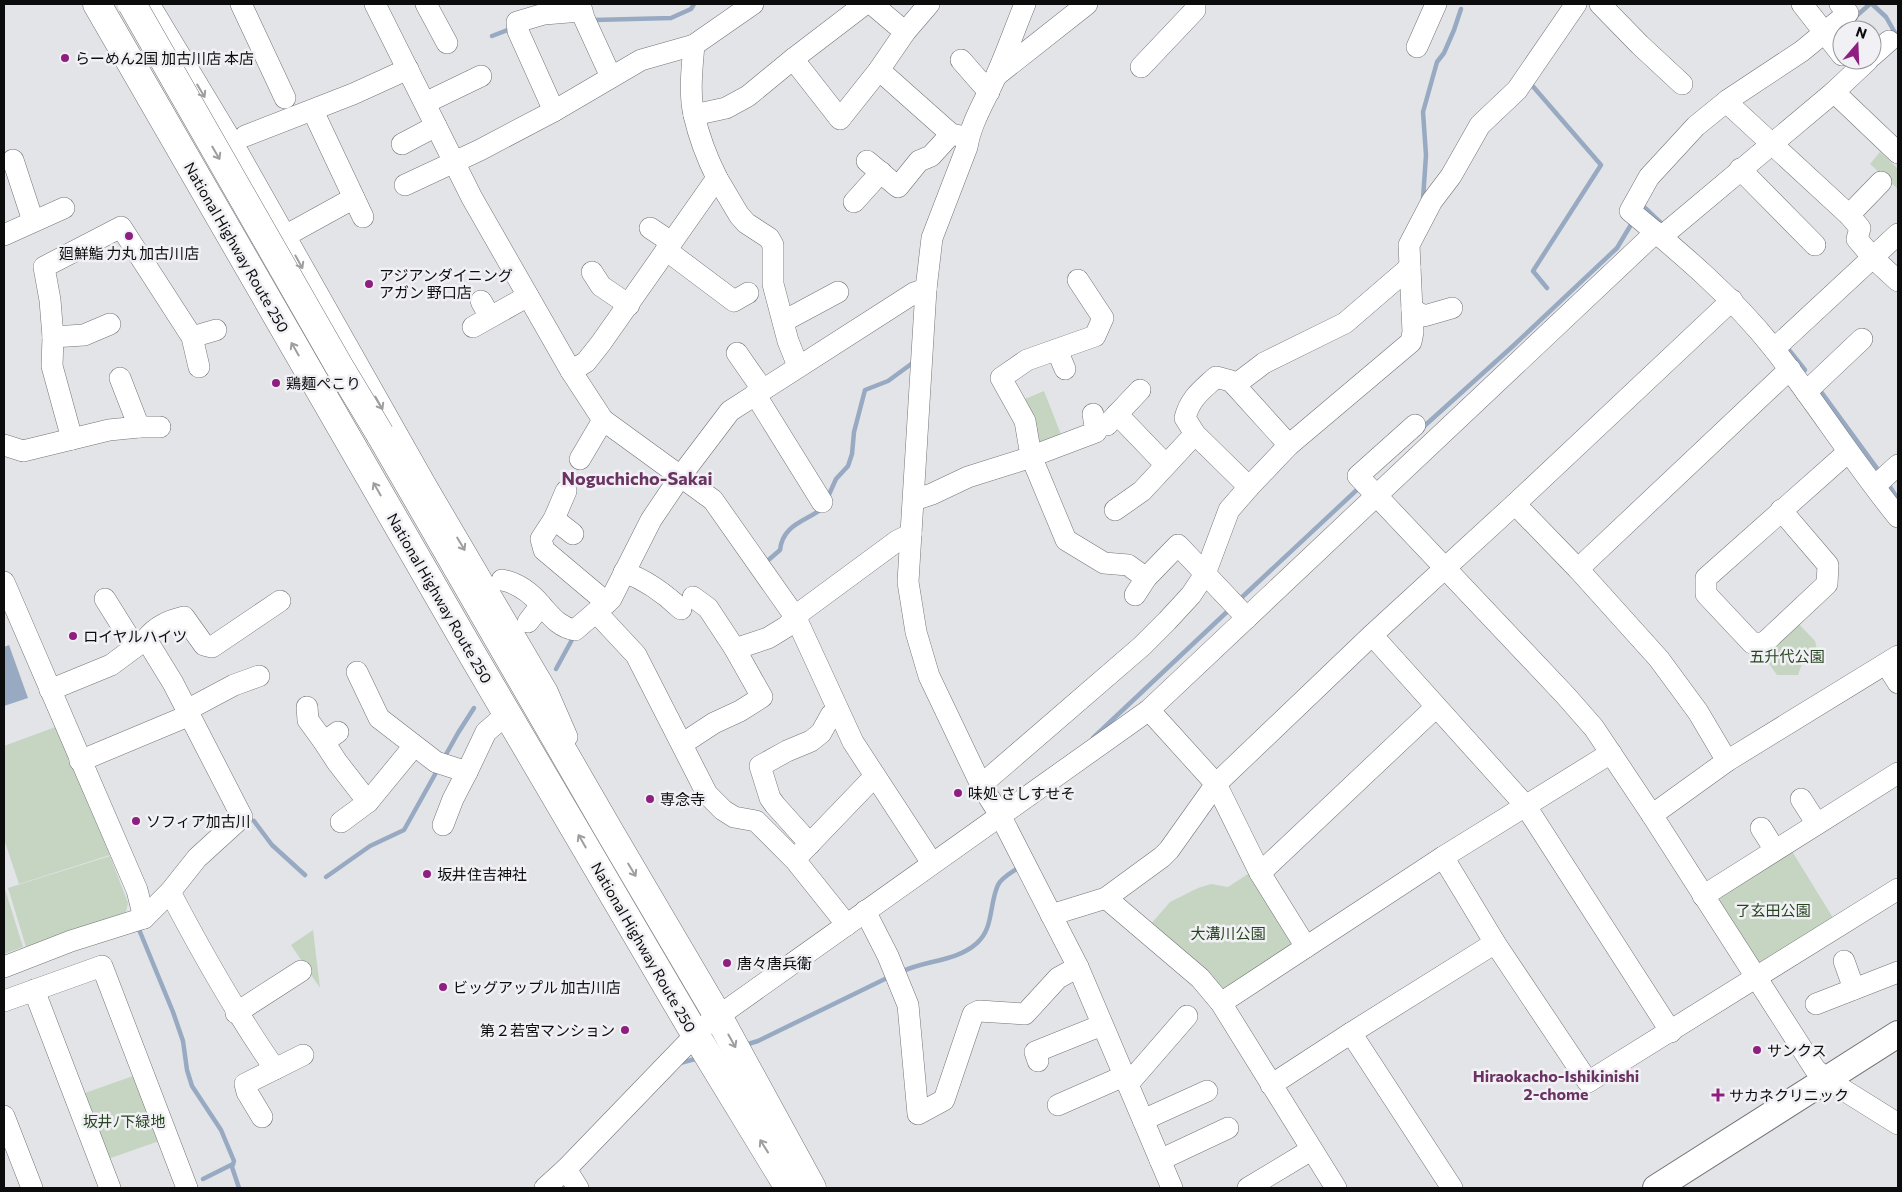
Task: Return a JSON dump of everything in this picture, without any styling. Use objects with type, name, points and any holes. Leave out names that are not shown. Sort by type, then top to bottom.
[{"type":"highway","name":"National Highway Route 250","points":[[97,4],[694,1034],[783,1182]]},
{"type":"highway","name":"National Highway Route 250","points":[[132,4],[339,366],[718,1016],[812,1188]]},
{"type":"main road","points":[[1656,1188],[1898,1034]]},
{"type":"street","points":[[149,4],[232,142],[427,487],[547,691],[608,829]]},
{"type":"street","points":[[241,4],[267,80],[285,98]]},
{"type":"street","points":[[376,4],[472,198],[571,371],[603,420],[713,500],[796,618],[853,742],[874,777],[932,863]]},
{"type":"street","points":[[426,4],[446,43]]},
{"type":"street","points":[[406,185],[480,150],[554,111],[641,60],[694,45],[753,4]]},
{"type":"street","points":[[694,115],[726,108],[748,96],[865,4]]},
{"type":"street","points":[[872,4],[905,32]]},
{"type":"street","points":[[793,59],[840,119],[879,70],[905,32],[929,4]]},
{"type":"street","points":[[854,202],[874,167],[898,187],[919,161],[931,156],[960,136],[993,84],[1025,4]]},
{"type":"street","points":[[993,84],[1087,4]]},
{"type":"street","points":[[1141,67],[1195,10],[1195,4]]},
{"type":"street","points":[[1418,47],[1436,4]]},
{"type":"street","points":[[981,785],[1142,646],[1191,594],[1205,574],[1229,510],[1248,487],[1289,446],[1411,342],[1413,332],[1409,245],[1432,201],[1451,176],[1480,125],[1517,90],[1576,4]]},
{"type":"street","points":[[1600,4],[1640,45],[1678,73]]},
{"type":"street","points":[[1802,4],[1832,42]]},
{"type":"street","points":[[1840,4],[1848,13],[1844,20]]},
{"type":"street","points":[[554,111],[518,31],[517,22],[544,14],[580,7],[611,77]]},
{"type":"street","points":[[1882,47],[1889,41]]},
{"type":"street","points":[[1832,43],[1802,51],[1731,104],[1696,126],[1649,177],[1630,211],[1732,300],[1774,349],[1848,452],[1897,511]]},
{"type":"street","points":[[694,45],[692,69],[694,115],[705,153],[738,214],[746,223],[769,238],[773,245],[773,284],[788,341],[798,366]]},
{"type":"street","points":[[961,60],[993,84]]},
{"type":"street","points":[[245,136],[313,110],[408,69]]},
{"type":"street","points":[[879,70],[925,99],[960,136],[967,147],[932,238],[926,289],[908,582],[916,632],[929,676],[981,785],[1000,815],[1078,967],[1172,1188]]},
{"type":"street","points":[[545,1188],[566,1169],[694,1034],[1149,710],[1659,235],[1834,92],[1851,70]]},
{"type":"street","points":[[424,103],[481,76]]},
{"type":"street","points":[[1834,92],[1896,146]]},
{"type":"street","points":[[1731,104],[1849,216],[1860,228],[1857,239],[1873,258],[1898,281]]},
{"type":"street","points":[[313,110],[363,217]]},
{"type":"street","points":[[402,144],[436,126]]},
{"type":"street","points":[[12,160],[33,221]]},
{"type":"street","points":[[1740,169],[1800,218],[1816,245]]},
{"type":"street","points":[[571,371],[586,362],[629,305],[668,246],[717,178]]},
{"type":"street","points":[[1849,216],[1881,182]]},
{"type":"street","points":[[286,236],[354,198]]},
{"type":"street","points":[[4,235],[64,208]]},
{"type":"street","points":[[72,439],[52,366],[53,336],[50,300],[44,267],[121,227],[192,337],[199,367]]},
{"type":"street","points":[[650,228],[668,246],[734,301]]},
{"type":"street","points":[[1774,349],[1898,234]]},
{"type":"street","points":[[1235,385],[1264,363],[1345,323],[1410,268]]},
{"type":"street","points":[[592,272],[600,286],[629,305]]},
{"type":"street","points":[[1078,280],[1102,318],[1095,336],[1061,359],[1027,360],[1001,378],[1025,421],[1031,456],[1066,540],[1104,562],[1128,565],[1140,587],[1178,545],[1246,618]]},
{"type":"street","points":[[502,580],[508,581],[532,594],[556,622],[566,628],[575,630],[611,600],[651,520],[680,477],[730,411],[914,293],[926,289]]},
{"type":"street","points":[[275,313],[315,290]]},
{"type":"street","points":[[784,321],[838,292]]},
{"type":"street","points":[[481,315],[528,296]]},
{"type":"street","points":[[1051,915],[1106,898],[1169,850],[1216,784],[1372,635],[1515,504],[1732,300]]},
{"type":"street","points":[[1412,309],[1424,316],[1452,308]]},
{"type":"street","points":[[53,336],[84,336],[110,324]]},
{"type":"street","points":[[192,337],[216,330]]},
{"type":"street","points":[[1806,392],[1859,348]]},
{"type":"street","points":[[737,353],[822,502]]},
{"type":"street","points":[[1578,570],[1790,370]]},
{"type":"street","points":[[1248,487],[1195,434],[1185,418],[1188,406],[1196,395],[1216,376],[1231,381],[1289,446]]},
{"type":"street","points":[[120,378],[139,427]]},
{"type":"street","points":[[914,500],[932,494],[968,477],[1096,432],[1106,418],[1140,390]]},
{"type":"street","points":[[1106,418],[1166,465]]},
{"type":"street","points":[[580,460],[603,420]]},
{"type":"street","points":[[1415,425],[1358,476],[1378,495],[1594,728],[1815,1069],[1826,1079],[1898,1124]]},
{"type":"street","points":[[4,445],[23,451],[109,430],[160,427]]},
{"type":"street","points":[[1114,510],[1142,491],[1195,434]]},
{"type":"street","points":[[1781,510],[1828,565],[1827,584],[1764,643],[1752,643],[1706,594],[1706,578],[1781,510],[1848,452]]},
{"type":"street","points":[[1875,486],[1898,465]]},
{"type":"street","points":[[566,491],[554,519],[541,539],[544,550],[602,607],[636,655],[707,794],[723,810],[734,817],[756,821],[795,860],[847,925]]},
{"type":"street","points":[[1515,504],[1659,659],[1698,712],[1727,761]]},
{"type":"street","points":[[554,519],[573,534]]},
{"type":"street","points":[[735,649],[768,638],[786,627],[802,612],[859,569],[897,541],[912,534]]},
{"type":"street","points":[[624,572],[687,603],[708,608],[735,649],[762,697],[740,711],[714,723],[682,744]]},
{"type":"street","points":[[4,582],[11,617],[54,688],[80,762],[137,890],[144,918]]},
{"type":"street","points":[[54,688],[111,665],[141,643],[155,629],[174,619],[184,617],[204,646],[212,647],[280,601]]},
{"type":"street","points":[[528,622],[541,605]]},
{"type":"street","points":[[4,967],[71,941],[144,918],[170,892],[198,858],[242,817],[189,712],[115,606]]},
{"type":"street","points":[[1372,635],[1524,805],[1671,1032]]},
{"type":"street","points":[[1652,815],[1727,761],[1892,660],[1898,683]]},
{"type":"street","points":[[357,672],[362,702],[379,718],[436,762],[467,772]]},
{"type":"street","points":[[80,762],[189,712],[234,685],[259,675]]},
{"type":"street","points":[[307,707],[308,720],[331,737],[337,762],[368,802]]},
{"type":"street","points":[[1260,873],[1436,707]]},
{"type":"street","points":[[810,844],[770,798],[760,766],[787,751],[811,741],[821,733],[831,716],[838,710]]},
{"type":"street","points":[[1149,710],[1216,784],[1260,873],[1306,948]]},
{"type":"street","points":[[444,825],[453,799],[486,732],[508,713]]},
{"type":"street","points":[[341,822],[368,802],[414,746]]},
{"type":"street","points":[[1221,1002],[1524,805],[1611,753]]},
{"type":"street","points":[[1704,896],[1898,773]]},
{"type":"street","points":[[795,860],[874,777]]},
{"type":"street","points":[[1801,799],[1817,824]]},
{"type":"street","points":[[1761,828],[1776,850]]},
{"type":"street","points":[[1443,857],[1496,943],[1588,1082],[1671,1032],[1898,888]]},
{"type":"street","points":[[170,892],[209,949],[236,1013],[275,1069]]},
{"type":"street","points":[[1106,898],[1200,978],[1221,1002],[1336,1188]]},
{"type":"street","points":[[865,911],[896,974],[908,1005],[918,1114],[944,1100],[973,1014],[979,1011],[1025,1014],[1058,978],[1078,967]]},
{"type":"street","points":[[1271,1085],[1496,943]]},
{"type":"street","points":[[1844,961],[1854,989]]},
{"type":"street","points":[[4,1001],[102,966],[187,1188]]},
{"type":"street","points":[[236,1013],[301,971]]},
{"type":"street","points":[[1816,1004],[1898,972]]},
{"type":"street","points":[[34,990],[110,1188]]},
{"type":"street","points":[[1058,1105],[1126,1080],[1187,1016]]},
{"type":"street","points":[[1038,1061],[1035,1052],[1102,1024]]},
{"type":"street","points":[[1351,1033],[1452,1188]]},
{"type":"street","points":[[262,1117],[247,1092],[245,1084],[303,1056]]},
{"type":"street","points":[[1143,1120],[1207,1091]]},
{"type":"street","points":[[4,1116],[32,1188]]},
{"type":"street","points":[[1160,1160],[1228,1128]]},
{"type":"street","points":[[1248,1188],[1311,1150]]},
{"type":"street","points":[[566,1169],[578,1188]]},
{"type":"green space","points":[[1880,152],[1898,169],[1898,189],[1870,164]]},
{"type":"green space","points":[[1044,391],[1062,437],[1035,449],[1020,401]]},
{"type":"green space","name":"五升代公園","points":[[1798,623],[1815,641],[1817,649],[1803,661],[1798,675],[1777,675],[1765,658],[1770,654],[1768,650]]},
{"type":"green space","points":[[58,726],[110,855],[19,884],[4,839],[4,746]]},
{"type":"green space","name":"了玄田公園","points":[[1790,848],[1835,921],[1765,965],[1754,963],[1717,903],[1720,893]]},
{"type":"green space","points":[[110,856],[128,903],[126,912],[27,950],[8,888]]},
{"type":"green space","name":"大溝川公園","points":[[1251,872],[1293,939],[1290,946],[1223,989],[1213,986],[1149,926],[1170,902],[1198,888],[1211,884],[1228,887]]},
{"type":"green space","points":[[4,886],[23,947],[4,954]]},
{"type":"green space","points":[[313,930],[320,988],[291,945]]},
{"type":"green space","name":"坂井ﾉ下緑地","points":[[136,1075],[162,1140],[108,1159],[82,1094]]},
{"type":"water","points":[[9,645],[28,698],[4,706],[4,647]]},
{"type":"waterway","points":[[594,20],[671,18],[691,9],[694,4]]},
{"type":"waterway","points":[[1854,18],[1870,4]]},
{"type":"waterway","points":[[1872,4],[1886,17],[1898,38]]},
{"type":"waterway","points":[[1423,199],[1426,155],[1423,112],[1437,62],[1444,53],[1461,9]]},
{"type":"waterway","points":[[492,36],[510,29]]},
{"type":"waterway","points":[[1530,83],[1601,165],[1533,271],[1547,288]]},
{"type":"waterway","points":[[1644,204],[1643,206],[1661,223]]},
{"type":"waterway","points":[[1421,429],[1617,248],[1632,223]]},
{"type":"waterway","points":[[1789,350],[1805,370]]},
{"type":"waterway","points":[[827,499],[836,479],[848,466],[852,454],[854,432],[865,390],[888,381],[914,362]]},
{"type":"waterway","points":[[1822,393],[1879,471]]},
{"type":"waterway","points":[[1889,485],[1897,498]]},
{"type":"waterway","points":[[1239,600],[1361,486]]},
{"type":"waterway","points":[[765,563],[780,550],[785,534],[790,529],[823,508]]},
{"type":"waterway","points":[[1093,738],[1230,609]]},
{"type":"waterway","points":[[556,669],[574,636]]},
{"type":"waterway","points":[[444,758],[474,708]]},
{"type":"waterway","points":[[326,877],[370,846],[404,830],[438,769]]},
{"type":"waterway","points":[[254,821],[272,845],[305,875]]},
{"type":"waterway","points":[[901,972],[960,954],[977,943],[989,923],[995,892],[999,882],[1018,868],[1017,865]]},
{"type":"waterway","points":[[138,927],[183,1041],[187,1070],[192,1086],[221,1130],[234,1161],[232,1167],[239,1188]]},
{"type":"waterway","points":[[745,1045],[758,1041],[889,977]]},
{"type":"waterway","points":[[680,1063],[699,1058]]},
{"type":"waterway","points":[[203,1179],[233,1164]]},
{"type":"place","name":"らーめん2国 加古川店 本店","points":[[65,58]]},
{"type":"place","name":"廻鮮鮨 力丸 加古川店","points":[[129,236]]},
{"type":"place","name":"アジアンダイニング アガン 野口店","points":[[369,284]]},
{"type":"place","name":"鶏麺ぺこり","points":[[276,383]]},
{"type":"place","name":"ロイヤルハイツ","points":[[73,636]]},
{"type":"place","name":"味処 さしすせそ","points":[[958,793]]},
{"type":"place","name":"専念寺","points":[[650,799]]},
{"type":"place","name":"ソフィア加古川","points":[[136,821]]},
{"type":"place","name":"坂井住吉神社","points":[[427,874]]},
{"type":"place","name":"唐々唐兵衛","points":[[727,963]]},
{"type":"place","name":"ビッグアップル 加古川店","points":[[443,987]]},
{"type":"place","name":"第２若宮マンション","points":[[625,1030]]},
{"type":"place","name":"サンクス","points":[[1757,1050]]},
{"type":"place","name":"サカネクリニック","points":[[1718,1095]]},
{"type":"district","name":"Noguchicho-Sakai","points":[[637,478]]},
{"type":"district","name":"Hiraokacho-Ishikinishi 2-chome","points":[[1556,1084]]}]
